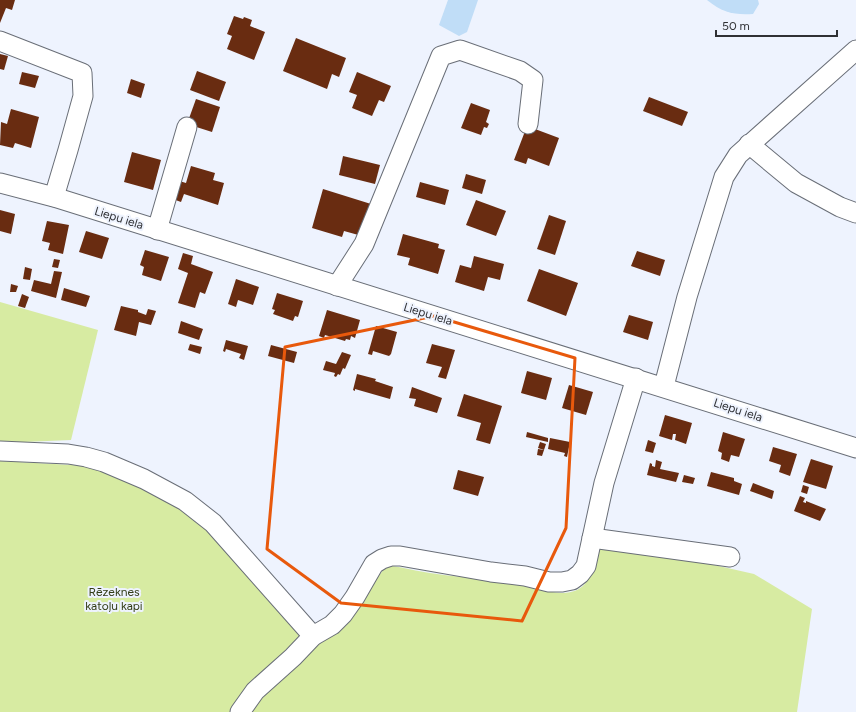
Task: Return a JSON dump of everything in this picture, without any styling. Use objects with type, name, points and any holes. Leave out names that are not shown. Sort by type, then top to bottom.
[{"type":"street","points":[[0,41],[82,73],[83,96],[54,197]]},
{"type":"street","points":[[337,286],[364,244],[441,56],[460,50],[520,71],[533,80],[528,124]]},
{"type":"street","points":[[664,386],[687,296],[724,177],[738,155],[749,144],[856,50]]},
{"type":"street","points":[[158,230],[187,127]]},
{"type":"street","points":[[749,144],[796,183],[840,207],[856,213]]},
{"type":"street","name":"Liepu iela","points":[[0,183],[54,197],[337,286],[664,386],[856,448]]},
{"type":"street","points":[[240,712],[255,691],[293,657],[313,636],[332,625],[343,614],[355,598],[374,564],[382,559],[391,556],[400,556],[491,572],[524,576],[549,582],[572,580],[580,574],[586,566],[604,483],[636,378]]},
{"type":"street","points":[[0,451],[68,454],[98,460],[144,479],[185,501],[213,523],[313,636]]},
{"type":"street","points":[[592,538],[730,556]]},
{"type":"highlighted area","points":[[434,316],[575,358],[566,528],[522,621],[341,603],[267,549],[285,347]]},
{"type":"green space","points":[[0,302],[98,330],[71,440],[0,443]]},
{"type":"green space","name":"Rēzeknes katoļu kapi","points":[[0,461],[90,466],[163,497],[204,520],[292,616],[330,636],[346,619],[387,565],[452,576],[503,580],[561,593],[577,590],[586,582],[592,572],[597,548],[701,562],[754,574],[812,609],[797,712],[0,712]]},
{"type":"water","points":[[448,0],[478,0],[467,32],[459,36],[439,25]]},
{"type":"water","points":[[707,0],[758,0],[759,4],[753,14],[740,14],[718,8]]},
{"type":"building","points":[[0,0],[15,0],[12,10],[6,8],[0,23]]},
{"type":"building","points":[[234,16],[252,20],[250,26],[265,32],[254,60],[227,49],[232,36],[227,34]]},
{"type":"building","points":[[296,38],[346,58],[339,77],[332,74],[327,89],[283,71]]},
{"type":"building","points":[[0,54],[8,56],[4,70],[0,69]]},
{"type":"building","points":[[197,71],[226,82],[219,101],[190,90]]},
{"type":"building","points":[[22,72],[39,76],[35,88],[19,84]]},
{"type":"building","points":[[357,72],[391,86],[384,102],[379,100],[372,116],[352,108],[357,95],[349,92]]},
{"type":"building","points":[[131,79],[145,84],[141,98],[127,93]]},
{"type":"building","points":[[649,97],[688,112],[682,126],[643,111]]},
{"type":"building","points":[[196,99],[220,107],[212,132],[187,124]]},
{"type":"building","points":[[471,103],[490,110],[486,122],[489,124],[487,128],[484,127],[481,135],[461,128]]},
{"type":"building","points":[[11,109],[39,117],[31,148],[15,143],[13,148],[0,145],[1,122],[7,124]]},
{"type":"building","points":[[527,126],[559,138],[549,166],[528,158],[526,164],[514,160]]},
{"type":"building","points":[[132,152],[161,160],[153,190],[124,182]]},
{"type":"building","points":[[343,156],[380,165],[375,184],[339,175]]},
{"type":"building","points":[[191,166],[215,173],[213,180],[224,183],[218,205],[184,194],[181,202],[170,198],[176,180],[186,183]]},
{"type":"building","points":[[466,174],[486,180],[482,194],[462,188]]},
{"type":"building","points":[[420,182],[449,190],[445,205],[416,197]]},
{"type":"building","points":[[323,189],[371,204],[362,236],[344,231],[342,237],[312,228]]},
{"type":"building","points":[[476,200],[506,211],[496,236],[466,225]]},
{"type":"building","points":[[0,210],[15,214],[11,234],[0,231]]},
{"type":"building","points":[[549,215],[566,221],[555,255],[537,249]]},
{"type":"building","points":[[47,221],[69,225],[63,254],[48,250],[50,243],[42,241]]},
{"type":"building","points":[[86,231],[109,238],[102,259],[79,252]]},
{"type":"building","points":[[403,234],[439,244],[438,248],[445,250],[438,274],[408,265],[410,258],[397,255]]},
{"type":"building","points":[[145,250],[169,257],[161,281],[142,275],[144,267],[140,265]]},
{"type":"building","points":[[637,251],[665,260],[660,276],[631,266]]},
{"type":"building","points":[[183,253],[193,256],[191,264],[213,272],[205,294],[200,292],[195,308],[178,303],[188,273],[178,269]]},
{"type":"building","points":[[474,256],[504,264],[500,280],[488,277],[484,291],[455,282],[460,265],[471,268]]},
{"type":"building","points":[[54,259],[60,260],[58,268],[52,267]]},
{"type":"building","points":[[25,267],[32,269],[30,280],[23,279]]},
{"type":"building","points":[[539,269],[578,283],[566,316],[527,301]]},
{"type":"building","points":[[54,271],[62,272],[56,298],[31,291],[34,280],[51,284]]},
{"type":"building","points":[[236,279],[259,287],[253,305],[238,300],[236,307],[228,304]]},
{"type":"building","points":[[11,284],[18,286],[16,292],[10,292]]},
{"type":"building","points":[[64,288],[90,296],[86,307],[61,300]]},
{"type":"building","points":[[277,293],[303,301],[298,317],[295,316],[293,321],[273,314],[275,310],[272,309]]},
{"type":"building","points":[[22,294],[29,297],[25,308],[18,306]]},
{"type":"building","points":[[121,306],[138,310],[138,312],[146,315],[148,309],[156,311],[151,325],[139,322],[136,336],[114,330]]},
{"type":"building","points":[[327,310],[360,320],[355,338],[351,336],[350,340],[346,339],[345,341],[325,335],[324,338],[319,336]]},
{"type":"building","points":[[629,315],[653,322],[648,340],[623,332]]},
{"type":"building","points":[[181,321],[203,329],[199,340],[178,333]]},
{"type":"building","points":[[376,326],[397,332],[391,354],[389,356],[373,351],[372,355],[368,354]]},
{"type":"building","points":[[226,340],[248,346],[244,360],[239,358],[241,354],[226,349],[225,352],[223,351]]},
{"type":"building","points":[[190,344],[202,347],[200,354],[188,350]]},
{"type":"building","points":[[432,344],[455,350],[446,379],[438,377],[442,367],[426,363]]},
{"type":"building","points":[[271,345],[297,352],[294,363],[268,356]]},
{"type":"building","points":[[342,352],[351,355],[345,369],[343,368],[340,375],[338,374],[336,377],[334,376],[335,373],[323,370],[326,361],[336,364]]},
{"type":"building","points":[[527,371],[552,378],[546,400],[521,393]]},
{"type":"building","points":[[357,374],[376,379],[375,381],[393,387],[390,399],[355,389],[355,391],[353,390]]},
{"type":"building","points":[[569,385],[593,392],[586,415],[562,408]]},
{"type":"building","points":[[412,387],[442,398],[437,413],[414,406],[416,399],[409,398]]},
{"type":"building","points":[[464,394],[502,406],[490,444],[476,440],[481,423],[457,416]]},
{"type":"building","points":[[665,415],[692,423],[686,444],[675,440],[676,434],[673,434],[672,440],[659,436]]},
{"type":"building","points":[[527,432],[548,438],[548,442],[526,437]]},
{"type":"building","points":[[723,432],[745,439],[739,457],[731,455],[729,462],[721,459],[722,453],[718,451]]},
{"type":"building","points":[[550,438],[570,442],[567,457],[564,456],[565,453],[548,449]]},
{"type":"building","points":[[648,440],[656,443],[653,453],[645,451]]},
{"type":"building","points":[[540,442],[546,444],[544,450],[538,448]]},
{"type":"building","points":[[773,447],[797,454],[790,476],[779,472],[781,465],[769,461]]},
{"type":"building","points":[[538,449],[544,450],[542,456],[537,455]]},
{"type":"building","points":[[811,459],[833,466],[826,489],[803,482]]},
{"type":"building","points":[[656,460],[662,462],[660,469],[679,473],[676,482],[647,475],[650,463],[655,467]]},
{"type":"building","points":[[458,470],[484,477],[478,496],[453,489]]},
{"type":"building","points":[[711,472],[734,478],[734,481],[742,484],[739,495],[707,486]]},
{"type":"building","points":[[684,475],[695,478],[693,484],[682,482]]},
{"type":"building","points":[[753,483],[774,491],[772,499],[750,491]]},
{"type":"building","points":[[803,485],[809,487],[807,494],[801,492]]},
{"type":"building","points":[[800,496],[805,498],[803,502],[806,503],[806,501],[826,509],[820,521],[794,511]]}]
